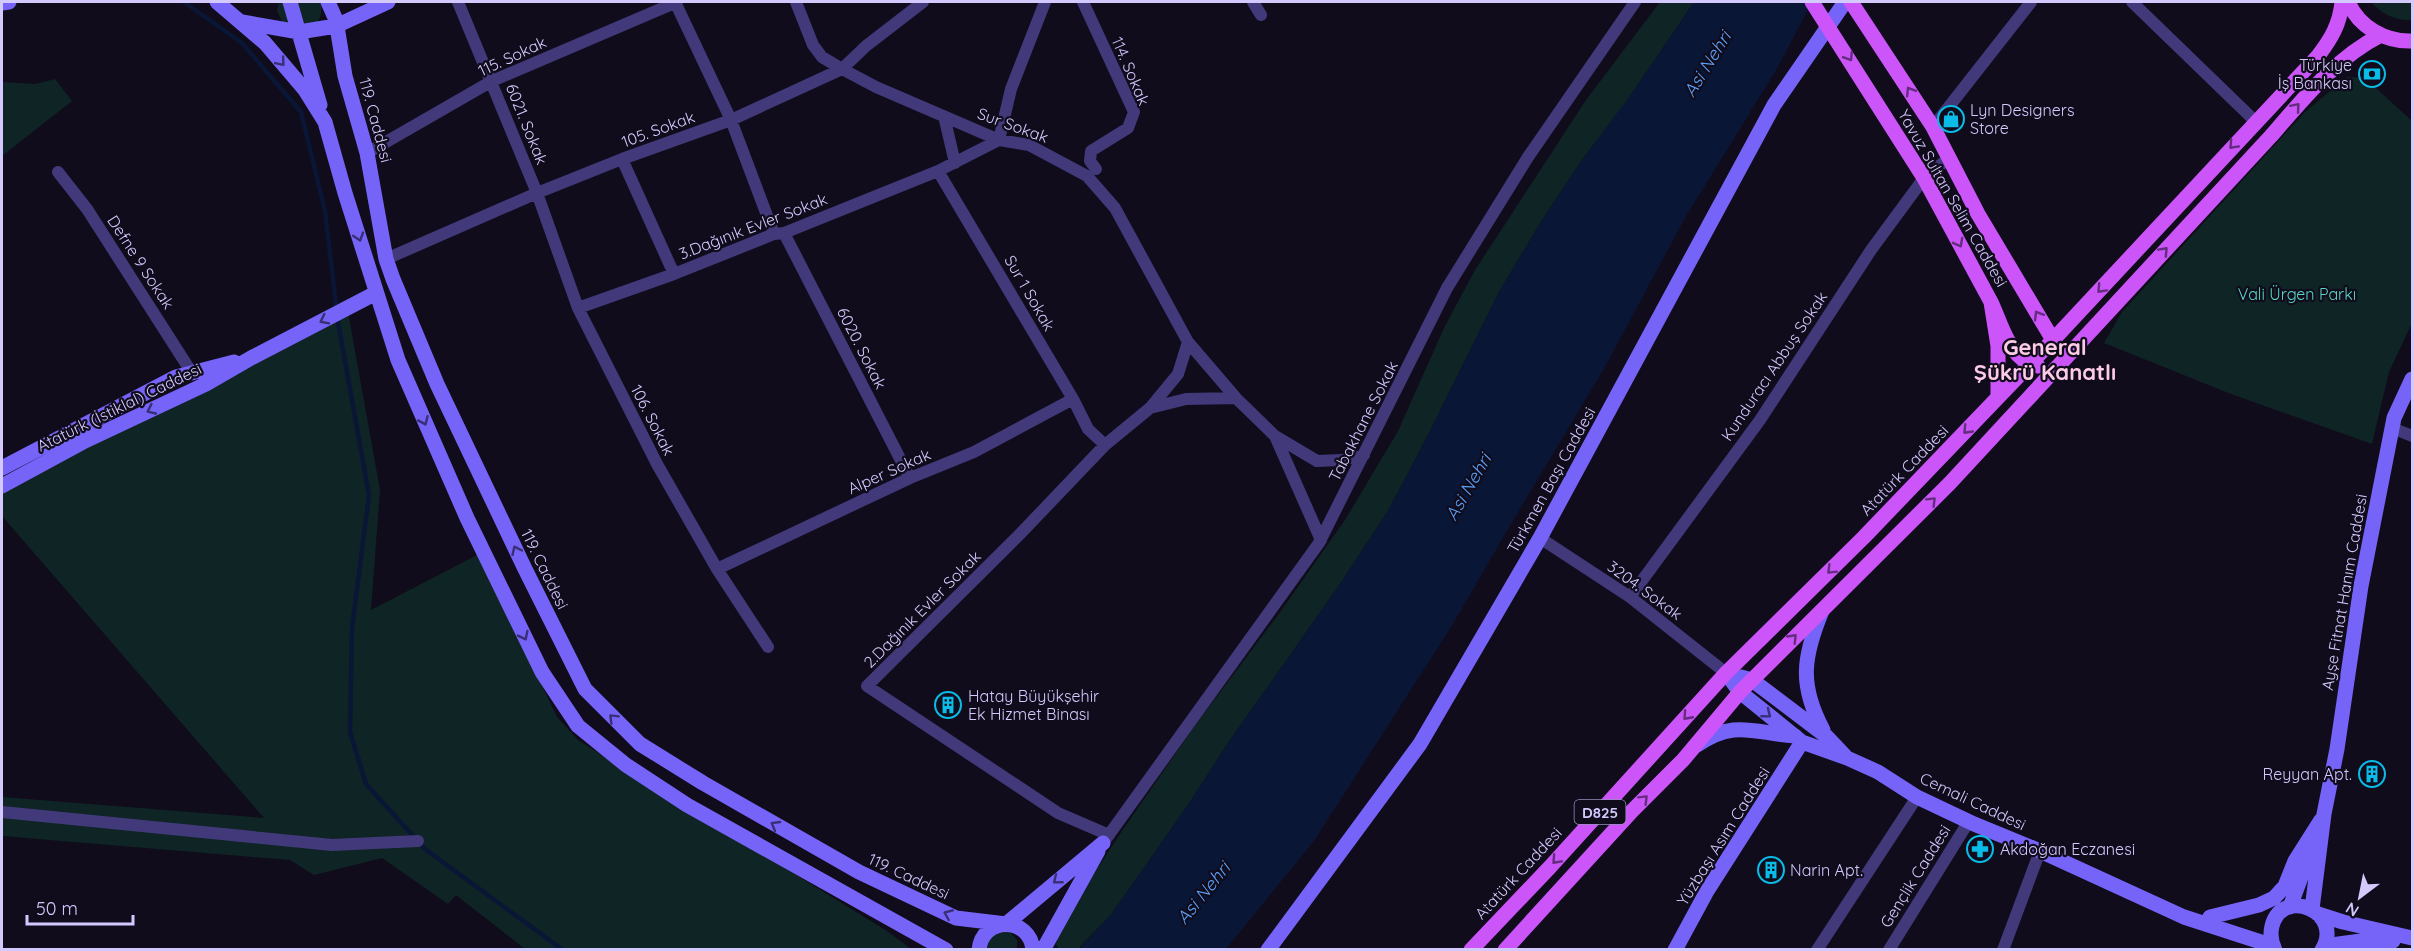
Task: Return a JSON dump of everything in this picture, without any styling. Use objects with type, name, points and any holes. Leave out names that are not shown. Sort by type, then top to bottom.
[{"type":"main road","name":"Yavuz Sultan Selim Caddesi","points":[[1851,2],[1933,127],[1978,214],[2053,340],[2055,369]]},
{"type":"main road","name":"Atatürk Caddesi","points":[[1471,950],[1550,867],[1726,673],[1864,537],[2053,340],[2323,49],[2333,36],[2341,15],[2342,2]]},
{"type":"main road","points":[[2348,2],[2364,24],[2381,35],[2402,42],[2412,41]]},
{"type":"main road","name":"Yavuz Sultan Selim Caddesi","points":[[1814,5],[1924,178],[1991,302],[1998,346],[1998,397]]},
{"type":"main road","name":"D825","points":[[1504,950],[1692,749],[1740,692],[1950,483],[2309,92],[2363,44],[2381,35]]},
{"type":"main road","points":[[1991,302],[2016,357],[2029,365],[2055,369]]},
{"type":"street","points":[[2,3],[9,2]]},
{"type":"street","points":[[217,2],[271,50],[305,90],[325,122]]},
{"type":"street","points":[[290,2],[345,193],[398,360],[467,518],[542,672],[578,726],[626,765],[687,806],[946,950]]},
{"type":"street","name":"119. Caddesi","points":[[328,2],[336,20],[345,76],[367,153],[386,259],[437,384],[585,689],[640,744],[859,873],[956,918],[1014,925],[1031,942]]},
{"type":"street","points":[[239,21],[298,32],[336,26],[388,2]]},
{"type":"street","name":"6021. Sokak","points":[[458,2],[537,193]]},
{"type":"street","name":"115. Sokak","points":[[367,153],[492,81],[676,2]]},
{"type":"street","name":"6020. Sokak","points":[[676,2],[731,120],[779,234],[910,478]]},
{"type":"street","name":"Sur Sokak","points":[[796,2],[813,45],[822,57],[842,69],[876,87],[999,140],[1029,145],[1087,176],[1115,208],[1188,342],[1236,398],[1275,436],[1317,461],[1341,460],[1364,455]]},
{"type":"street","name":"105. Sokak","points":[[386,259],[537,193],[622,159],[731,120],[842,69],[866,46],[923,2]]},
{"type":"street","points":[[939,171],[999,140],[1011,89],[1046,2]]},
{"type":"street","name":"114. Sokak","points":[[1083,2],[1134,112],[1128,129],[1091,152],[1090,161],[1096,169]]},
{"type":"street","points":[[1253,2],[1261,15]]},
{"type":"street","name":"Tabakhane Sokak","points":[[1106,839],[1321,540],[1447,288],[1528,157],[1635,2]]},
{"type":"street","points":[[1933,127],[2031,2]]},
{"type":"street","points":[[2132,2],[2255,121]]},
{"type":"street","name":"Türkmen Başı Caddesi","points":[[1269,949],[1420,744],[1540,538],[1774,105],[1842,6]]},
{"type":"street","points":[[944,116],[955,162]]},
{"type":"street","name":"Kunduracı Abbuş Sokak","points":[[1630,597],[1760,420],[1871,250],[1924,178],[1949,158]]},
{"type":"street","points":[[622,159],[674,274]]},
{"type":"street","name":"3.Dağınık Evler Sokak","points":[[578,308],[674,274],[939,171]]},
{"type":"street","name":"Sur 1 Sokak","points":[[939,171],[1073,399],[1088,429],[1105,445]]},
{"type":"street","name":"Defne 9 Sokak","points":[[58,172],[87,209],[192,373]]},
{"type":"street","name":"106. Sokak","points":[[537,193],[578,308],[657,464],[717,569],[768,647]]},
{"type":"street","name":"Atatürk (İstiklal) Caddesi","points":[[2,486],[85,441],[206,384],[376,293]]},
{"type":"street","name":"2.Dağınık Evler Sokak","points":[[1106,839],[1058,813],[867,686],[1012,542],[1105,445],[1150,408],[1178,374],[1188,342]]},
{"type":"street","name":"Atatürk (İstiklal) Caddesi","points":[[2,468],[176,377],[251,358]]},
{"type":"street","name":"Ayşe Fitnat Hanım Caddesi","points":[[2323,948],[2327,929],[2315,912],[2323,817],[2337,749],[2361,586],[2394,418],[2412,379]]},
{"type":"street","name":"2.Dağınık Evler Sokak","points":[[1150,408],[1186,399],[1236,398]]},
{"type":"street","name":"Alper Sokak","points":[[717,569],[910,478],[974,452],[1073,399]]},
{"type":"street","points":[[2392,428],[2412,436]]},
{"type":"street","name":"Sur Sokak","points":[[1275,436],[1321,540]]},
{"type":"street","name":"3204. Sokak","points":[[1540,538],[1630,597],[1726,673]]},
{"type":"street","name":"Cemali Caddesi","points":[[1823,609],[1811,637],[1806,658],[1805,680],[1812,707],[1826,735]]},
{"type":"street","name":"Cemali Caddesi","points":[[1726,673],[1752,680],[1826,735],[1847,758]]},
{"type":"street","name":"Cemali Caddesi","points":[[1726,673],[1740,692],[1798,739]]},
{"type":"street","name":"Cemali Caddesi","points":[[1692,749],[1724,730],[1743,728],[1798,739],[1878,772],[1917,797],[2184,917],[2206,921],[2274,947]]},
{"type":"street","name":"Yüzbaşı Asım Caddesi","points":[[1675,950],[1707,891],[1798,739]]},
{"type":"street","points":[[1816,950],[1917,797]]},
{"type":"street","points":[[2,812],[332,845],[418,841]]},
{"type":"street","points":[[2206,921],[2259,905],[2274,898],[2285,886],[2295,861],[2323,817]]},
{"type":"street","name":"Ayşe Fitnat Hanım Caddesi","points":[[2274,947],[2271,929],[2284,911],[2323,817]]},
{"type":"street","name":"Gençlik Caddesi","points":[[1889,950],[1969,821]]},
{"type":"street","points":[[979,950],[983,936],[989,930],[1005,924],[1106,839]]},
{"type":"street","points":[[1043,950],[1106,839]]},
{"type":"street","points":[[2002,950],[2040,851]]},
{"type":"street","points":[[2284,911],[2305,907],[2343,922],[2412,939]]},
{"type":"street","name":"Cemali Caddesi","points":[[2206,921],[2284,911]]},
{"type":"street","points":[[2206,921],[2246,950]]},
{"type":"street","points":[[2323,948],[2361,941],[2412,939]]},
{"type":"street","points":[[2368,950],[2387,940]]},
{"type":"street","points":[[1031,942],[1038,950]]},
{"type":"green space","points":[[279,2],[320,2],[320,15],[317,23],[283,24],[277,11]]},
{"type":"green space","points":[[1660,2],[1694,2],[1627,101],[1579,164],[1539,225],[1499,292],[1388,511],[1110,916],[1078,949],[1058,949],[1056,944],[1059,927],[1122,831],[1194,727],[1278,615],[1345,520],[1398,431],[1444,328],[1475,270],[1586,100]]},
{"type":"green space","points":[[2371,2],[2412,2],[2412,20],[2389,16]]},
{"type":"green space","name":"Vali Ürgen Parkı","points":[[2347,77],[2365,78],[2412,121],[2412,323],[2389,372],[2372,444],[2231,394],[2104,343],[2122,312],[2305,112]]},
{"type":"green space","points":[[55,79],[72,101],[2,156],[2,82],[35,84]]},
{"type":"green space","points":[[348,312],[380,490],[371,610],[479,554],[557,717],[578,740],[887,931],[911,949],[525,949],[456,895],[448,904],[382,858],[314,875],[290,860],[2,836],[2,797],[264,818],[2,516],[2,486]]},
{"type":"green space","points":[[1009,931],[1017,940],[1017,949],[985,950],[988,935]]},
{"type":"water","name":"Asi Nehri","points":[[1694,2],[1812,2],[1778,67],[1685,218],[1605,367],[1453,624],[1314,841],[1226,949],[1078,950],[1110,916],[1388,511],[1499,292],[1539,225],[1579,164],[1627,100]]},
{"type":"waterway","points":[[184,2],[242,43],[301,112],[325,211],[336,305]]},
{"type":"waterway","points":[[338,322],[369,495],[352,628],[350,732],[366,784],[425,849],[563,950]]},
{"type":"place","name":"Türkiye İş Bankası","points":[[2372,74]]},
{"type":"place","name":"Lyn Designers Store","points":[[1951,119]]},
{"type":"place","name":"Hatay Büyükşehir Ek Hizmet Binası","points":[[948,705]]},
{"type":"place","name":"Reyyan Apt.","points":[[2372,774]]},
{"type":"place","name":"Akdoğan Eczanesi","points":[[1980,849]]},
{"type":"place","name":"Narin Apt.","points":[[1771,870]]},
{"type":"district","name":"General Şükrü Kanatlı","points":[[2045,360]]}]
